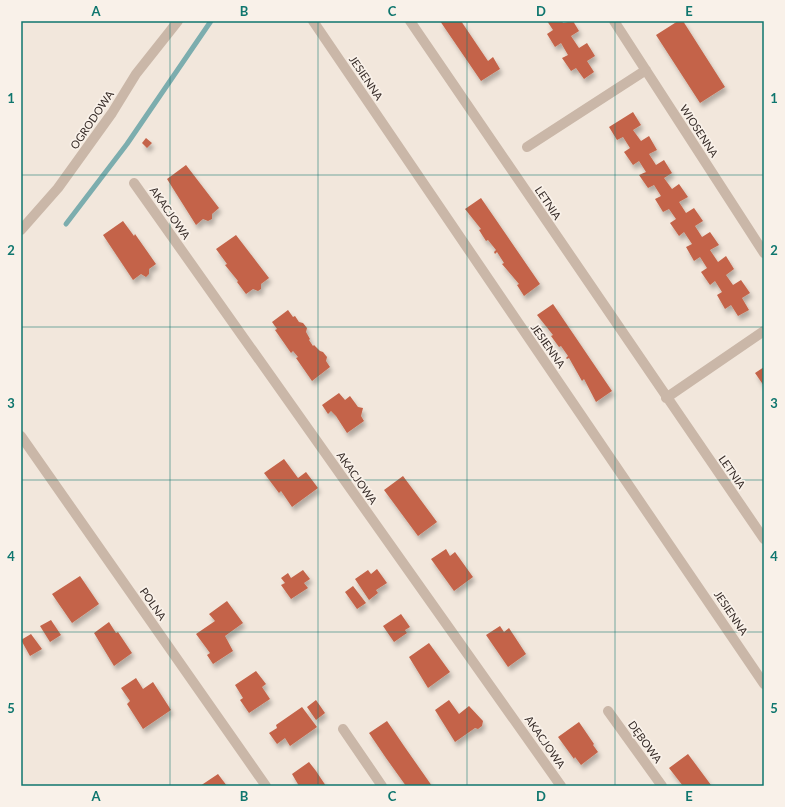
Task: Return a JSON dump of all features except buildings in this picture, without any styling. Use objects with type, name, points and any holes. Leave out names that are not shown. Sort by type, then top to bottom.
[{"type":"street","name":"OGRODOWA","points":[[21,230],[58,188],[112,113],[136,74],[178,21]]},
{"type":"street","name":"JESIENNA","points":[[313,21],[764,684]]},
{"type":"street","name":"LETNIA","points":[[410,21],[666,398],[764,539]]},
{"type":"street","name":"WIOSENNA","points":[[614,21],[764,253]]},
{"type":"street","points":[[527,147],[646,70]]},
{"type":"street","name":"AKACJOWA","points":[[134,183],[561,786]]},
{"type":"street","points":[[666,398],[764,331]]},
{"type":"street","name":"POLNA","points":[[21,436],[266,786]]},
{"type":"street","name":"DĘBOWA","points":[[608,711],[662,786]]},
{"type":"street","points":[[343,729],[382,786]]},
{"type":"waterway","points":[[66,224],[127,144],[211,21]]}]
